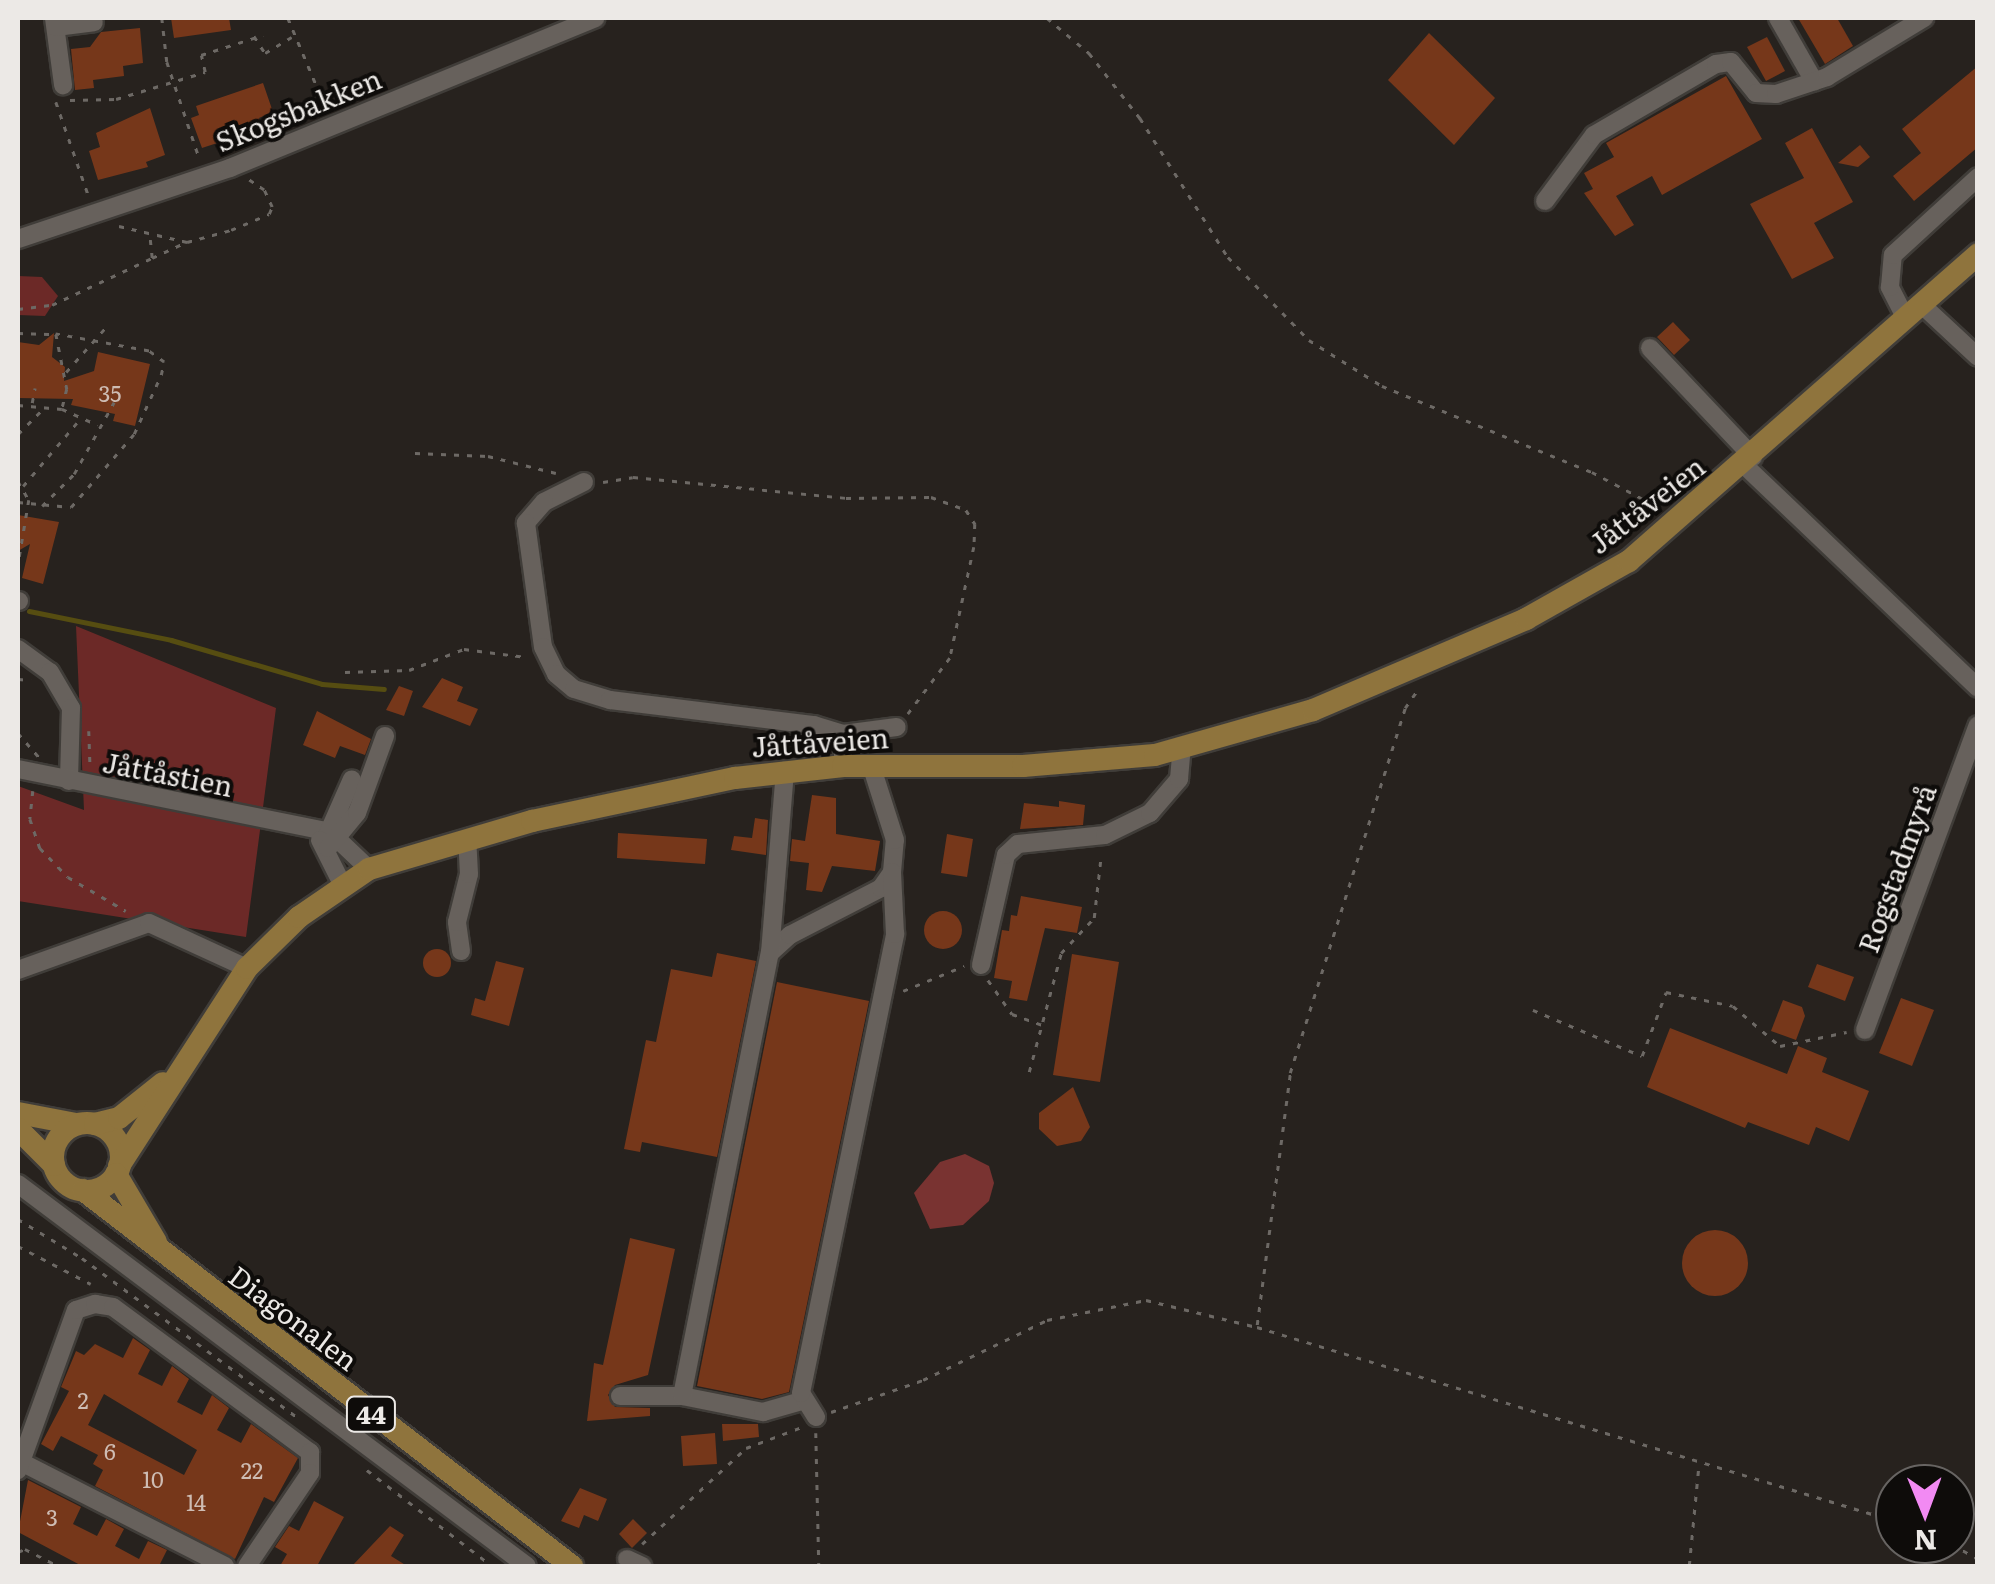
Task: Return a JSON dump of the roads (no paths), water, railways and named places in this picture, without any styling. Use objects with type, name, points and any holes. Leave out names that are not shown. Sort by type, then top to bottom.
[{"type":"main road","name":"Jåttåveien","points":[[118,1170],[185,1058],[247,968],[342,884],[369,868],[468,839],[785,771],[871,764],[1023,766],[1182,747],[1313,710],[1473,643],[1629,561],[1748,461],[1978,254]]},
{"type":"main road","name":"Jåttåveien","points":[[85,1124],[119,1118],[152,1096],[185,1058]]},
{"type":"main road","points":[[18,1113],[85,1124]]},
{"type":"main road","points":[[54,1165],[55,1144],[85,1124]]},
{"type":"main road","name":"44","points":[[85,1124],[116,1140],[118,1170]]},
{"type":"main road","name":"44","points":[[18,1129],[54,1165],[64,1182],[84,1190]]},
{"type":"main road","points":[[84,1190],[104,1186],[118,1170]]},
{"type":"main road","name":"Diagonalen","points":[[118,1170],[170,1261]]},
{"type":"main road","name":"Diagonalen","points":[[84,1190],[170,1261],[572,1566]]},
{"type":"street","name":"Skogsbakken","points":[[18,239],[230,168],[596,18]]},
{"type":"street","points":[[1778,18],[1814,82]]},
{"type":"street","points":[[1545,200],[1594,135],[1716,64],[1732,62],[1749,88],[1764,95],[1814,82],[1924,18]]},
{"type":"street","points":[[57,86],[55,22],[94,22]]},
{"type":"street","points":[[1978,177],[1893,255],[1890,288],[1914,312],[1978,357]]},
{"type":"street","name":"Jåttåveien","points":[[1650,348],[1748,461]]},
{"type":"street","points":[[1748,461],[1978,688]]},
{"type":"street","points":[[584,482],[544,502],[526,523],[547,660],[588,695],[843,734],[898,727]]},
{"type":"street","points":[[18,648],[50,672],[71,708],[69,782]]},
{"type":"street","name":"Rogstadmyrå","points":[[1866,1030],[1978,725]]},
{"type":"street","points":[[843,734],[843,766]]},
{"type":"street","points":[[331,840],[385,736]]},
{"type":"street","points":[[981,965],[1006,856],[1018,844],[1105,835],[1164,801],[1179,780],[1182,747]]},
{"type":"street","points":[[801,1402],[895,934],[892,872],[896,840],[871,764]]},
{"type":"street","name":"Jåttåstien","points":[[18,769],[308,830],[331,840]]},
{"type":"street","points":[[682,1396],[770,952],[785,771]]},
{"type":"street","points":[[342,884],[331,840],[352,778]]},
{"type":"street","points":[[461,951],[456,922],[469,874],[468,839]]},
{"type":"street","points":[[331,840],[369,868]]},
{"type":"street","points":[[770,952],[790,934],[881,888],[892,872]]},
{"type":"street","points":[[18,970],[149,924],[247,968]]},
{"type":"street","points":[[18,1184],[527,1566]]},
{"type":"street","points":[[225,1566],[19,1466],[55,1390],[76,1310],[95,1304],[113,1307],[310,1452],[310,1472],[247,1566]]},
{"type":"street","points":[[620,1396],[682,1396],[764,1412],[801,1402]]},
{"type":"street","points":[[801,1402],[816,1417]]},
{"type":"waterway","points":[[29,611],[171,640],[322,684],[384,689]]}]
